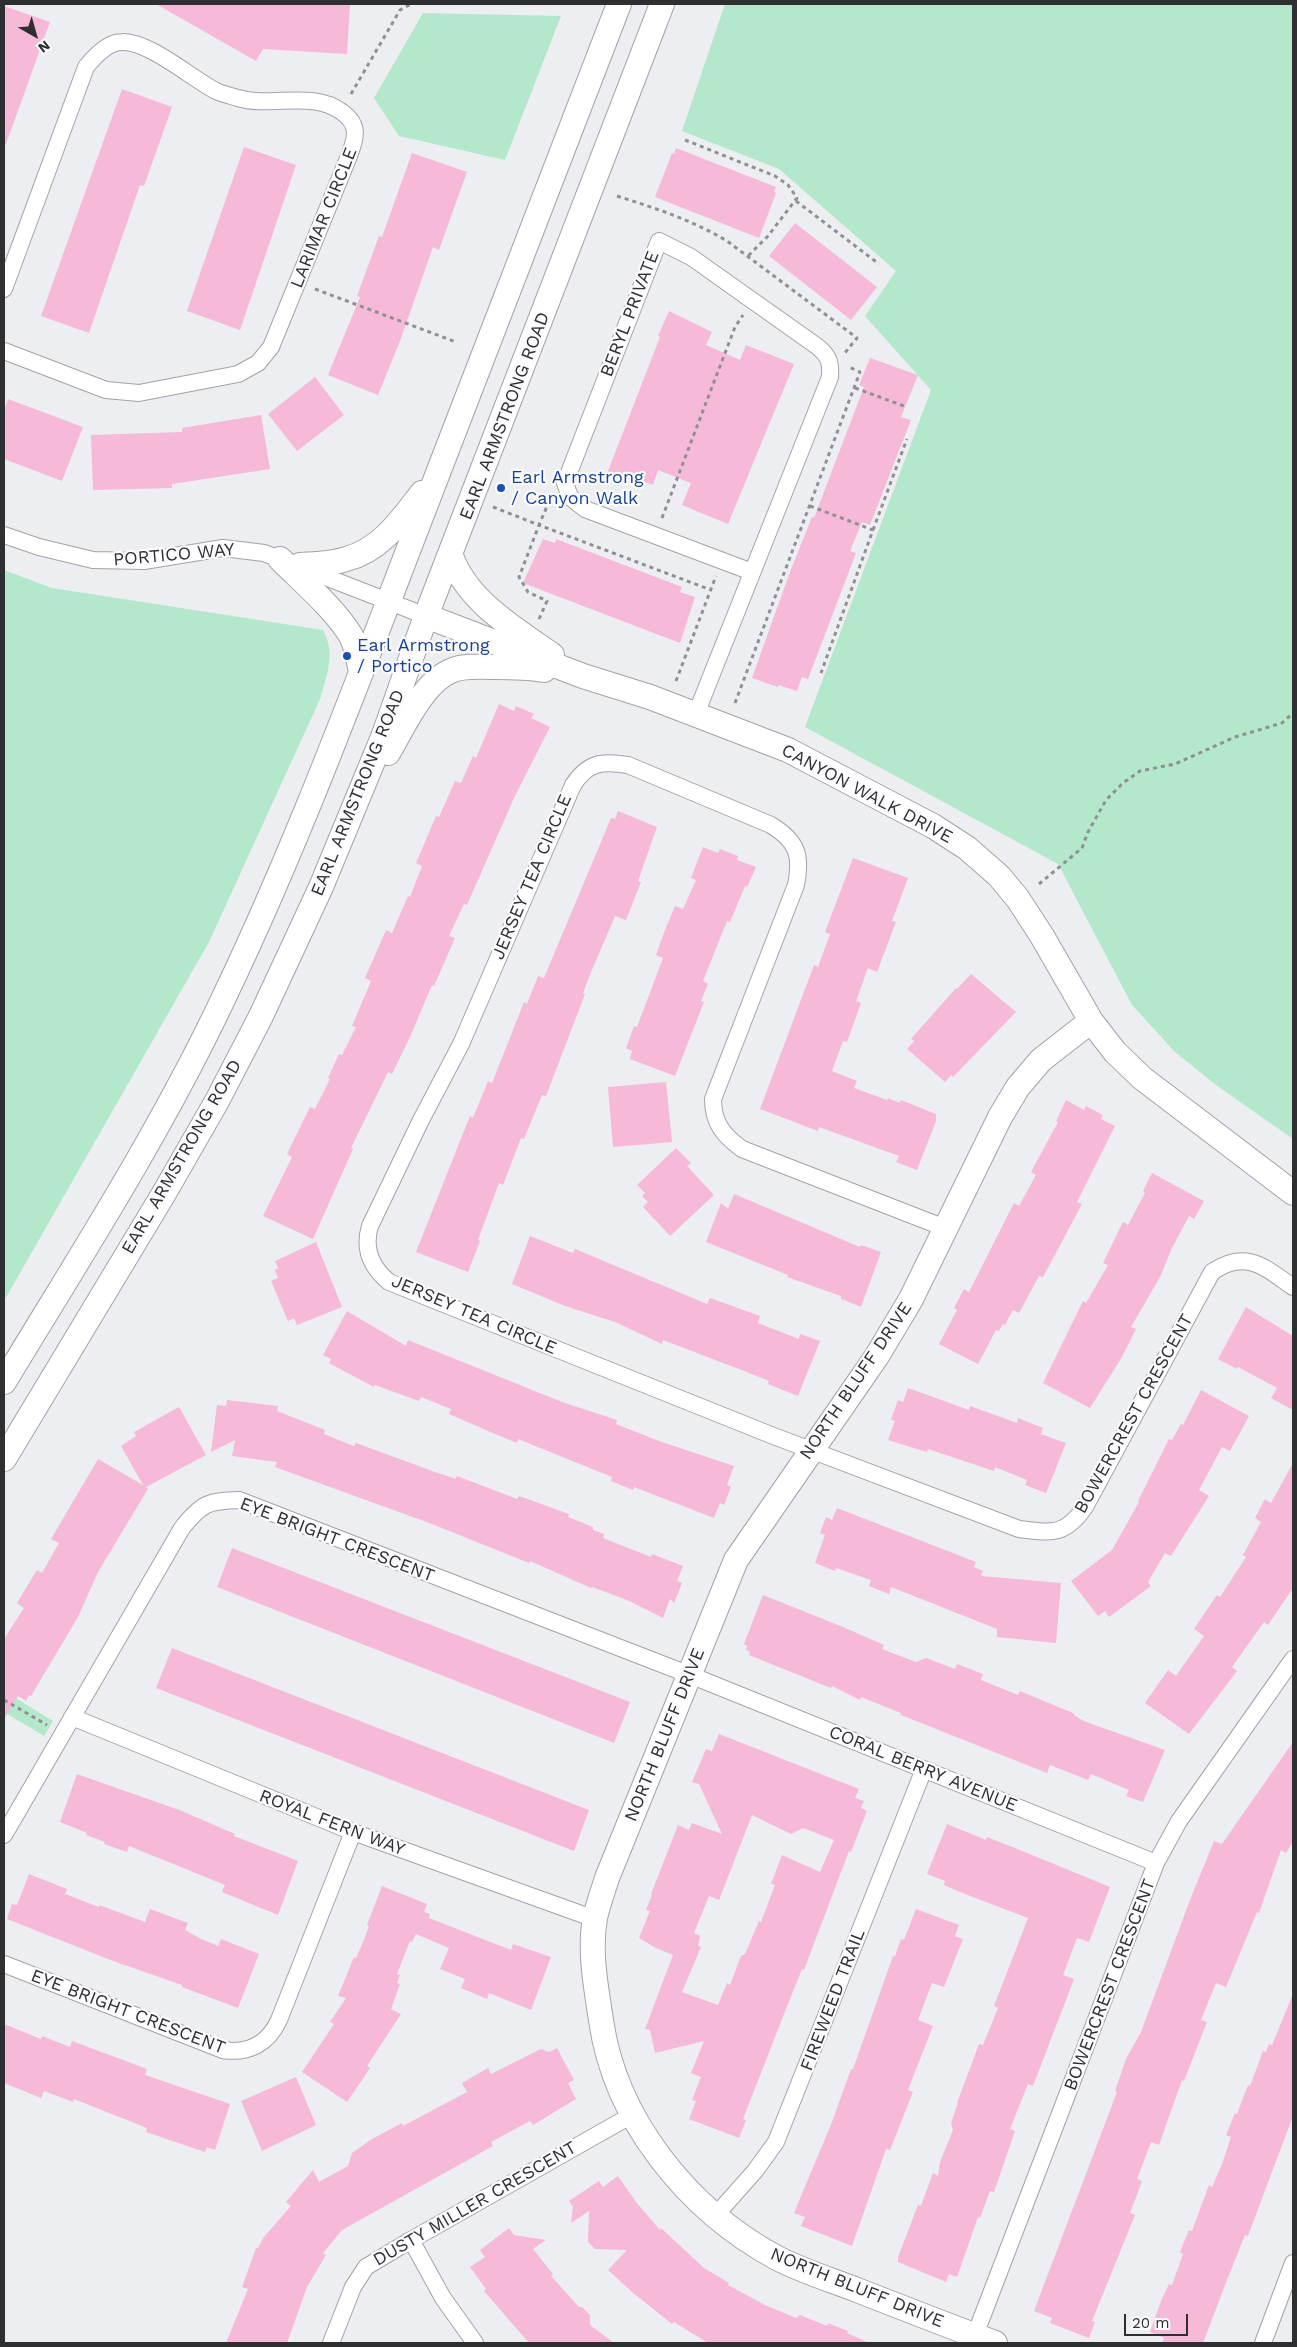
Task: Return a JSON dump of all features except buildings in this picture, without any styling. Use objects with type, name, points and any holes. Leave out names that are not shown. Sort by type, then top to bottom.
[{"type":"main road","points":[[4,1382],[125,1181],[212,1023],[282,870],[361,673],[619,4]]},
{"type":"main road","name":"EARL ARMSTRONG ROAD","points":[[4,1459],[163,1195],[217,1101],[321,887],[383,737],[426,616],[451,556],[662,4]]},
{"type":"main road","points":[[290,562],[346,560],[375,545],[394,529],[438,472]]},
{"type":"main road","points":[[451,556],[467,586],[484,604],[525,636],[582,676]]},
{"type":"main road","points":[[290,562],[348,631],[355,644],[361,673]]},
{"type":"main road","name":"CANYON WALK DRIVE","points":[[426,616],[582,676],[650,696],[788,750],[933,826],[967,848],[999,876],[1018,899],[1042,936],[1091,1021],[1115,1052],[1142,1078],[1293,1193]]},
{"type":"main road","points":[[351,813],[422,697],[439,678],[466,667],[531,668],[582,676]]},
{"type":"main road","name":"NORTH BLUFF DRIVE","points":[[981,2341],[791,2265],[759,2247],[715,2216],[692,2195],[671,2170],[632,2115],[613,2072],[602,2031],[595,1978],[595,1919],[607,1878],[736,1560],[810,1450],[877,1356],[911,1299],[1000,1117],[1026,1075],[1041,1060],[1091,1021]]},
{"type":"street","name":"LARIMAR CIRCLE","points":[[4,289],[86,68],[101,52],[120,41],[140,45],[217,91],[241,99],[320,102],[340,110],[353,122],[356,136],[298,283],[271,347],[258,362],[238,374],[139,393],[106,390],[4,351]]},
{"type":"street","name":"BERYL PRIVATE","points":[[566,488],[565,480],[659,241],[691,257],[752,303],[825,353],[833,364]]},
{"type":"street","points":[[696,714],[830,377],[833,364]]},
{"type":"street","points":[[566,488],[577,504],[585,509],[752,572]]},
{"type":"street","name":"PORTICO WAY","points":[[4,535],[40,547],[93,560],[144,560],[222,548],[264,553],[389,600],[426,616]]},
{"type":"street","name":"JERSEY TEA CIRCLE","points":[[810,1450],[398,1287],[382,1276],[366,1248],[366,1239],[370,1226],[421,1120],[461,1044],[573,784],[588,767],[608,762],[637,769],[771,825],[787,835],[797,852],[800,866],[796,885],[713,1099],[713,1112],[716,1124],[723,1133],[742,1149],[945,1228]]},
{"type":"street","name":"BOWERCREST CRESCENT","points":[[810,1450],[1019,1529],[1055,1531],[1071,1525],[1085,1507],[1212,1272],[1227,1262],[1242,1261],[1261,1265],[1293,1287]]},
{"type":"street","name":"EYE BRIGHT CRESCENT","points":[[4,1835],[182,1528],[196,1510],[214,1501],[239,1500],[690,1675]]},
{"type":"street","name":"BOWERCREST CRESCENT","points":[[981,2341],[1156,1863],[1179,1821],[1293,1659]]},
{"type":"street","name":"CORAL BERRY AVENUE","points":[[690,1675],[1156,1863]]},
{"type":"street","name":"ROYAL FERN WAY","points":[[72,1718],[353,1832],[595,1919]]},
{"type":"street","name":"FIREWEED TRAIL","points":[[715,2216],[755,2171],[776,2142],[924,1769]]},
{"type":"street","name":"EYE BRIGHT CRESCENT","points":[[4,1964],[222,2050],[244,2051],[257,2046],[269,2037],[279,2020],[353,1832]]},
{"type":"street","name":"DUSTY MILLER CRESCENT","points":[[331,2343],[359,2275],[366,2267],[632,2115]]},
{"type":"street","points":[[411,2240],[443,2298],[476,2343]]},
{"type":"street","points":[[1263,2343],[1293,2263]]},
{"type":"path","points":[[352,94],[400,10],[411,4]]},
{"type":"path","points":[[685,140],[775,176],[788,185],[797,198],[768,236],[748,256]]},
{"type":"path","points":[[617,196],[705,228],[748,256],[857,338],[833,364],[860,372],[735,703]]},
{"type":"path","points":[[796,201],[878,264]]},
{"type":"path","points":[[298,283],[456,342]]},
{"type":"path","points":[[655,535],[735,327],[752,303]]},
{"type":"path","points":[[854,388],[904,406]]},
{"type":"path","points":[[821,673],[907,439]]},
{"type":"path","points":[[538,622],[547,601],[528,592],[519,577],[548,504],[566,488]]},
{"type":"path","points":[[810,506],[874,530]]},
{"type":"path","points":[[494,507],[710,590]]},
{"type":"path","points":[[676,681],[721,560]]},
{"type":"path","points":[[1039,884],[1082,848],[1088,832],[1106,800],[1122,783],[1140,771],[1175,764],[1235,737],[1282,723],[1293,712]]},
{"type":"path","points":[[4,1700],[62,1734]]},
{"type":"green space","points":[[725,4],[1293,4],[1293,1139],[1216,1085],[1175,1052],[1132,1005],[1058,864],[805,727],[931,390],[865,316],[896,271],[779,169],[682,131]]},
{"type":"green space","points":[[423,13],[561,16],[505,160],[399,136],[374,98]]},
{"type":"green space","points":[[4,570],[52,588],[323,630],[330,655],[321,697],[209,942],[4,1301]]},
{"type":"green space","points":[[4,1691],[53,1721],[44,1736],[4,1712]]},
{"type":"place","name":"Earl Armstrong / Canyon Walk","points":[[501,488]]},
{"type":"place","name":"Earl Armstrong / Portico","points":[[347,656]]}]
